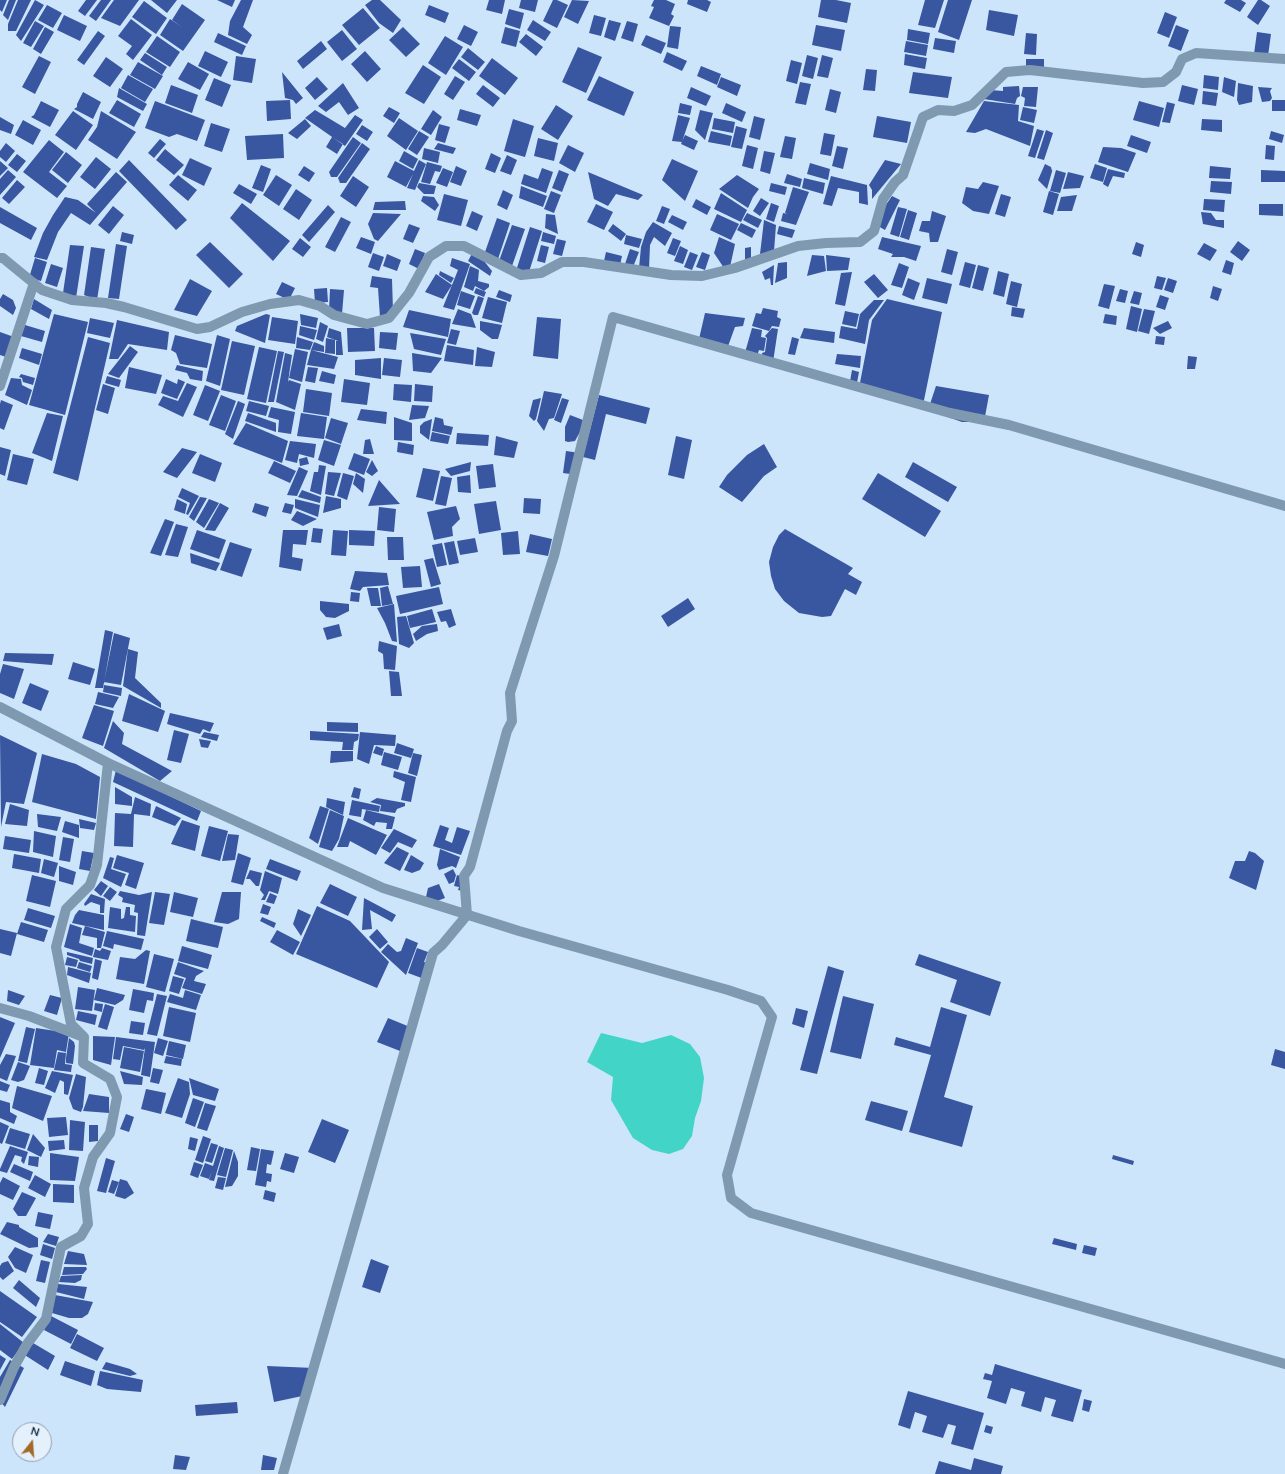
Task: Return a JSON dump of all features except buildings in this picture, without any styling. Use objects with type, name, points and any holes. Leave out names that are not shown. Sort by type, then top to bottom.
[{"type":"street","points":[[0,258],[3,258],[42,290],[72,300],[106,303],[124,307],[197,329],[210,327],[242,312],[270,304],[299,300],[320,306],[334,315],[367,324],[388,318],[409,293],[429,257],[446,246],[464,246],[521,275],[541,273],[562,262],[584,262],[671,275],[702,276],[735,268],[798,246],[860,242],[874,231],[883,199],[895,182],[903,174],[923,117],[938,110],[954,111],[972,105],[1006,72],[1030,70],[1143,82],[1163,82],[1176,72],[1182,59],[1196,53],[1285,59]]},
{"type":"street","points":[[0,386],[34,283]]},
{"type":"street","points":[[283,1474],[433,953],[442,945],[466,914],[464,876],[470,866],[507,731],[512,721],[510,693],[554,556],[613,317],[950,413],[1009,425],[1285,506]]},
{"type":"street","points":[[0,707],[108,763],[383,888],[519,931],[762,1001],[772,1017],[726,1175],[731,1198],[751,1213],[1285,1364]]},
{"type":"street","points":[[0,1400],[14,1367],[46,1319],[61,1247],[81,1236],[88,1224],[84,1188],[93,1157],[110,1133],[117,1097],[110,1079],[83,1063],[84,1037],[70,1024],[56,947],[66,909],[90,885],[97,865],[108,763]]},
{"type":"street","points":[[0,1008],[29,1016],[84,1037]]},
{"type":"shaded area","points":[[601,1033],[642,1043],[671,1035],[690,1044],[700,1057],[704,1078],[701,1101],[695,1118],[692,1136],[683,1149],[669,1154],[652,1150],[633,1138],[611,1100],[613,1077],[587,1062]]}]
